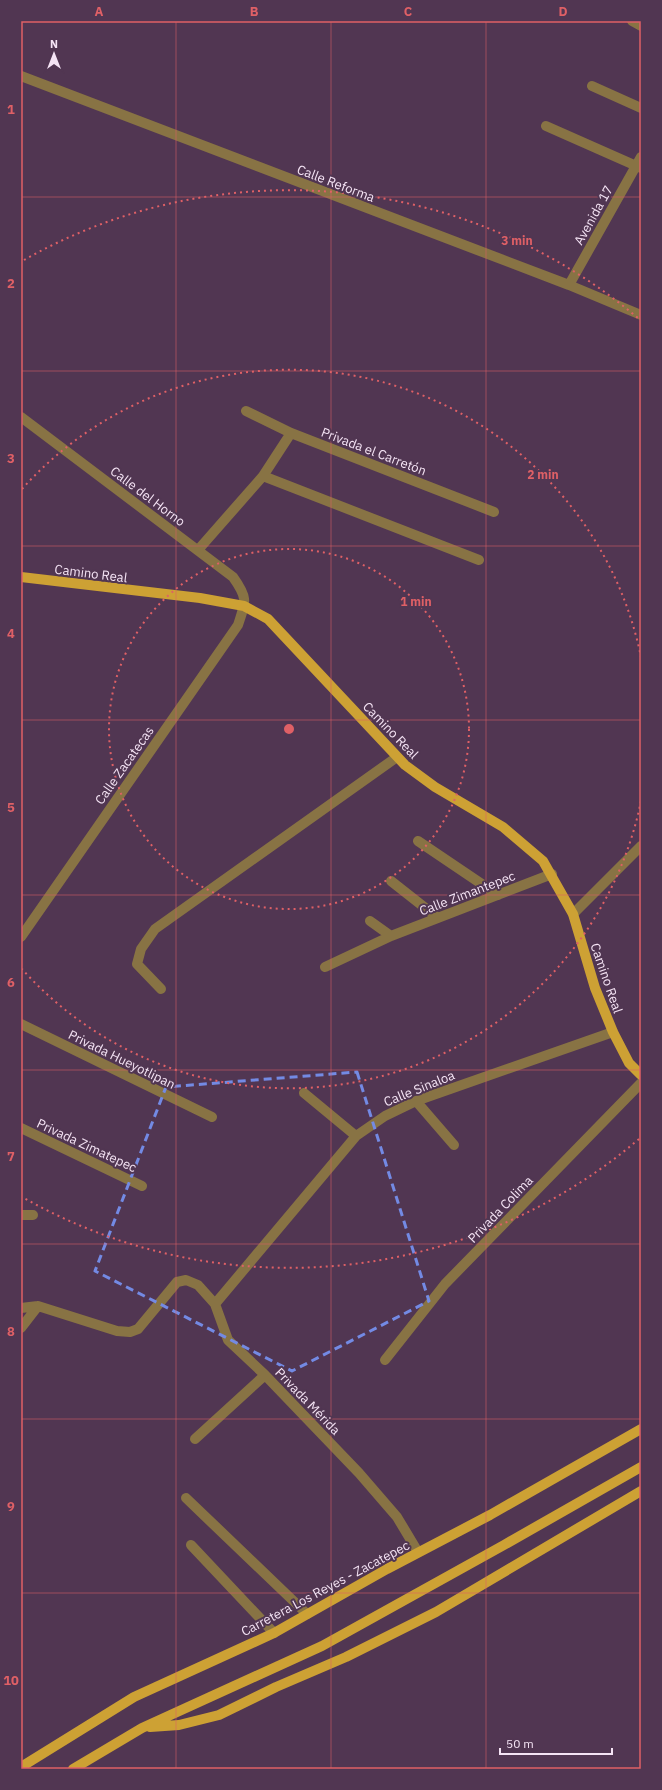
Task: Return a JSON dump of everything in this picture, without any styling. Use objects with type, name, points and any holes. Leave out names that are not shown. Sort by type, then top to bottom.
[{"type":"main road","name":"Camino Real","points":[[21,577],[200,598],[244,606],[268,619],[405,765],[435,787],[503,827],[543,861],[552,874],[574,914],[595,988],[613,1032],[629,1063],[641,1075]]},
{"type":"main road","name":"Carretera Los Reyes - Zacatepec","points":[[21,1767],[134,1697],[274,1633],[418,1552],[504,1507],[641,1429]]},
{"type":"main road","points":[[73,1769],[142,1728],[322,1646],[641,1467]]},
{"type":"main road","points":[[142,1728],[179,1725],[219,1715],[276,1687],[346,1657],[436,1612],[641,1491]]},
{"type":"street","points":[[632,21],[641,26]]},
{"type":"street","name":"Calle Reforma","points":[[21,76],[568,285],[641,315]]},
{"type":"street","points":[[592,86],[641,108]]},
{"type":"street","points":[[546,126],[639,164]]},
{"type":"street","name":"Avenida 17","points":[[568,285],[639,164]]},
{"type":"street","name":"Privada el Carretón","points":[[246,411],[291,433],[494,512]]},
{"type":"street","name":"Calle del Horno","points":[[21,417],[233,577],[243,591],[244,606]]},
{"type":"street","points":[[198,550],[262,476],[291,433]]},
{"type":"street","points":[[262,476],[479,560]]},
{"type":"street","name":"Calle Zacatecas","points":[[21,937],[238,625],[244,606]]},
{"type":"street","points":[[161,989],[137,964],[141,949],[155,929],[397,757]]},
{"type":"street","points":[[418,841],[498,895]]},
{"type":"street","points":[[574,914],[641,846]]},
{"type":"street","name":"Calle Zimantepec","points":[[325,967],[390,936],[552,874]]},
{"type":"street","points":[[391,881],[438,918]]},
{"type":"street","points":[[370,921],[390,936]]},
{"type":"street","name":"Privada Hueyotlipan","points":[[21,1024],[212,1117]]},
{"type":"street","name":"Calle Sinaloa","points":[[215,1304],[356,1136],[385,1116],[416,1101],[613,1032]]},
{"type":"street","name":"Privada Colima","points":[[385,1360],[445,1284],[641,1083]]},
{"type":"street","points":[[304,1092],[356,1136]]},
{"type":"street","points":[[416,1101],[454,1145]]},
{"type":"street","name":"Privada Zimatepec","points":[[21,1128],[142,1186]]},
{"type":"street","points":[[21,1215],[33,1215]]},
{"type":"street","name":"Privada Mérida","points":[[38,1306],[117,1331],[130,1332],[138,1329],[177,1282],[186,1280],[198,1285],[215,1304],[228,1340],[265,1375],[359,1473],[397,1517],[418,1552]]},
{"type":"street","points":[[21,1308],[38,1306]]},
{"type":"street","points":[[21,1328],[38,1306]]},
{"type":"street","points":[[195,1439],[265,1375]]},
{"type":"street","points":[[186,1498],[307,1614]]},
{"type":"street","points":[[191,1545],[274,1633]]},
{"type":"highlighted area","points":[[357,1072],[429,1301],[292,1371],[95,1271],[166,1087]]}]
